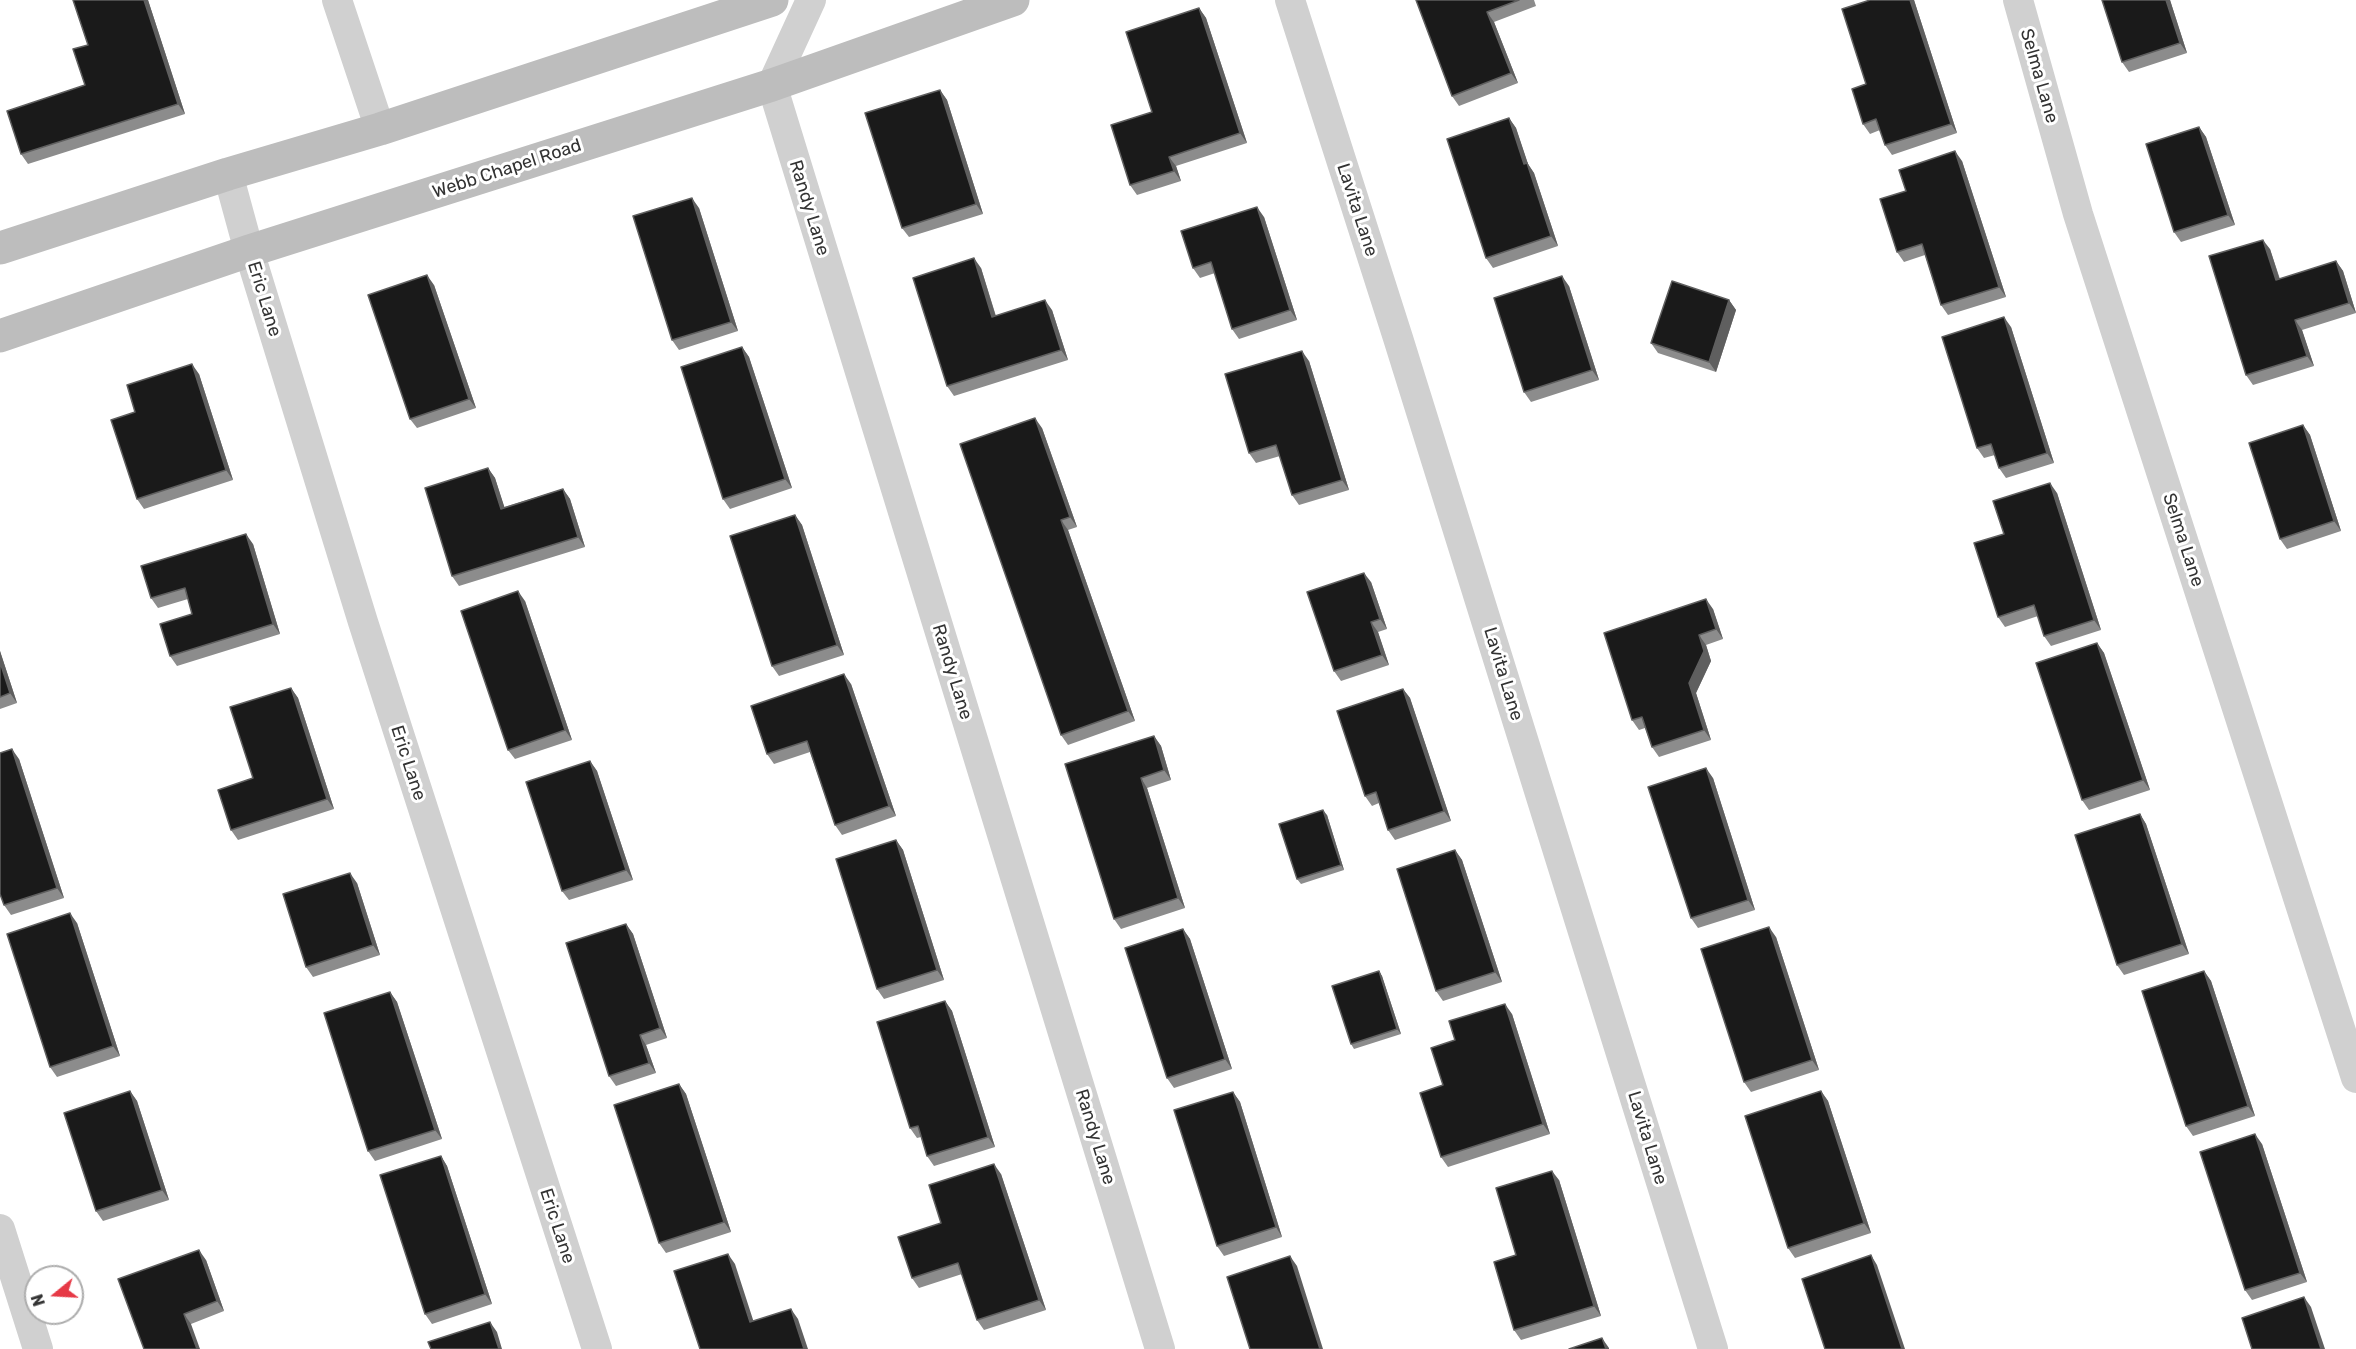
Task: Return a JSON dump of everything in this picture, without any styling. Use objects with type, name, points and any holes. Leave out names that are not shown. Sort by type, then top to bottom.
[{"type":"main road","points":[[0,248],[228,174],[380,129],[771,0]]},
{"type":"main road","name":"Webb Chapel Road","points":[[0,336],[249,251],[772,85],[1013,0]]},
{"type":"street","points":[[337,0],[380,129]]},
{"type":"street","points":[[772,85],[811,0]]},
{"type":"street","name":"Lavita Lane","points":[[1290,0],[1713,1349]]},
{"type":"street","name":"Selma Lane","points":[[2018,0],[2078,214],[2356,1078]]},
{"type":"street","name":"Randy Lane","points":[[772,85],[1160,1349]]},
{"type":"street","name":"Eric Lane","points":[[228,174],[249,251],[363,622],[597,1349]]},
{"type":"street","points":[[0,1229],[38,1349]]},
{"type":"building","points":[[73,0],[144,0],[178,104],[21,154],[7,111],[85,85],[73,49],[88,45]]},
{"type":"building","points":[[1416,0],[1519,0],[1487,12],[1511,73],[1452,96]]},
{"type":"building","points":[[1870,0],[1910,0],[1951,124],[1885,145],[1876,119],[1863,124],[1852,89],[1866,84],[1842,9]]},
{"type":"building","points":[[2102,0],[2166,0],[2180,43],[2122,62]]},
{"type":"building","points":[[1199,8],[1240,133],[1169,157],[1174,171],[1130,185],[1111,125],[1152,112],[1126,32]]},
{"type":"building","points":[[940,90],[976,204],[902,228],[865,113]]},
{"type":"building","points":[[1509,118],[1524,164],[1527,163],[1551,236],[1486,258],[1447,139]]},
{"type":"building","points":[[2199,127],[2228,215],[2174,232],[2146,144]]},
{"type":"building","points":[[1955,151],[1999,287],[1941,305],[1922,244],[1897,252],[1880,199],[1906,191],[1899,170]]},
{"type":"building","points":[[692,198],[731,322],[672,340],[633,216]]},
{"type":"building","points":[[1257,207],[1290,310],[1232,329],[1211,262],[1193,268],[1181,231]]},
{"type":"building","points":[[2263,240],[2276,280],[2336,261],[2349,303],[2295,320],[2307,356],[2246,375],[2209,256]]},
{"type":"building","points":[[974,258],[992,317],[1045,300],[1061,350],[947,386],[913,278]]},
{"type":"building","points":[[427,275],[469,399],[410,419],[368,295]]},
{"type":"building","points":[[1562,276],[1592,370],[1524,392],[1494,298]]},
{"type":"building","points":[[1672,281],[1729,300],[1709,362],[1651,343]]},
{"type":"building","points":[[2004,317],[2047,453],[1999,468],[1991,444],[1977,448],[1942,337]]},
{"type":"building","points":[[742,347],[785,479],[723,499],[681,367]]},
{"type":"building","points":[[1302,351],[1342,480],[1292,495],[1276,445],[1249,453],[1225,374]]},
{"type":"building","points":[[192,364],[226,470],[137,499],[111,420],[135,412],[127,385]]},
{"type":"building","points":[[1035,418],[1070,517],[1061,520],[1128,711],[1061,735],[960,444]]},
{"type":"building","points":[[2303,425],[2334,521],[2280,539],[2249,443]]},
{"type":"building","points":[[488,468],[501,509],[563,489],[578,537],[452,576],[425,488]]},
{"type":"building","points":[[2050,483],[2094,620],[2044,636],[2034,605],[1998,617],[1974,543],[2004,534],[1993,501]]},
{"type":"building","points":[[795,515],[837,645],[772,666],[730,536]]},
{"type":"building","points":[[246,534],[273,624],[170,656],[160,624],[192,614],[185,588],[151,598],[141,566]]},
{"type":"building","points":[[1364,573],[1380,619],[1371,622],[1382,655],[1334,671],[1307,592]]},
{"type":"building","points":[[518,591],[565,730],[508,750],[461,611]]},
{"type":"building","points":[[1706,599],[1716,629],[1699,635],[1704,651],[1689,683],[1704,730],[1652,747],[1642,717],[1632,720],[1604,633]]},
{"type":"building","points":[[2097,643],[2143,780],[2082,800],[2036,663]]},
{"type":"building","points":[[0,662],[10,693],[0,697]]},
{"type":"building","points":[[844,674],[889,806],[835,825],[807,741],[767,754],[751,706]]},
{"type":"building","points":[[291,688],[327,799],[231,830],[218,790],[253,778],[230,707]]},
{"type":"building","points":[[1403,689],[1444,811],[1388,830],[1376,792],[1365,796],[1337,711]]},
{"type":"building","points":[[1154,736],[1164,770],[1141,778],[1178,898],[1114,919],[1065,764]]},
{"type":"building","points":[[12,749],[57,888],[4,905],[0,894],[0,753]]},
{"type":"building","points":[[590,761],[626,870],[562,891],[526,782]]},
{"type":"building","points":[[1706,768],[1748,900],[1691,918],[1648,787]]},
{"type":"building","points":[[1323,810],[1341,865],[1297,879],[1279,824]]},
{"type":"building","points":[[2140,814],[2182,944],[2117,965],[2075,835]]},
{"type":"building","points":[[896,840],[937,970],[877,989],[836,859]]},
{"type":"building","points":[[1455,850],[1495,972],[1436,991],[1397,869]]},
{"type":"building","points":[[350,873],[373,945],[306,967],[283,894]]},
{"type":"building","points":[[70,913],[113,1046],[50,1067],[7,934]]},
{"type":"building","points":[[626,924],[660,1028],[640,1035],[649,1063],[609,1076],[566,943]]},
{"type":"building","points":[[1769,927],[1812,1060],[1744,1082],[1701,949]]},
{"type":"building","points":[[1183,929],[1225,1059],[1167,1078],[1125,948]]},
{"type":"building","points":[[1379,971],[1397,1029],[1351,1044],[1332,986]]},
{"type":"building","points":[[2204,971],[2248,1106],[2186,1126],[2142,991]]},
{"type":"building","points":[[390,992],[435,1130],[368,1151],[324,1013]]},
{"type":"building","points":[[945,1001],[988,1137],[927,1156],[918,1126],[910,1128],[877,1022]]},
{"type":"building","points":[[1505,1004],[1543,1124],[1441,1157],[1420,1093],[1443,1085],[1431,1048],[1455,1040],[1449,1021]]},
{"type":"building","points":[[679,1084],[724,1222],[659,1243],[614,1105]]},
{"type":"building","points":[[130,1091],[162,1190],[96,1211],[64,1113]]},
{"type":"building","points":[[1821,1091],[1864,1223],[1788,1248],[1745,1116]]},
{"type":"building","points":[[1233,1092],[1276,1227],[1217,1246],[1174,1110]]},
{"type":"building","points":[[2255,1134],[2300,1273],[2245,1290],[2200,1152]]},
{"type":"building","points":[[441,1156],[485,1294],[425,1314],[380,1175]]},
{"type":"building","points":[[994,1164],[1039,1300],[977,1320],[958,1263],[912,1278],[898,1237],[941,1223],[929,1185]]},
{"type":"building","points":[[1552,1171],[1594,1306],[1514,1330],[1494,1262],[1516,1255],[1496,1188]]},
{"type":"building","points":[[199,1250],[217,1301],[184,1314],[197,1349],[144,1349],[118,1279]]},
{"type":"building","points":[[728,1254],[750,1322],[791,1309],[804,1349],[700,1349],[674,1271]]},
{"type":"building","points":[[1871,1255],[1902,1349],[1825,1349],[1802,1279]]},
{"type":"building","points":[[1290,1256],[1320,1349],[1250,1349],[1227,1277]]},
{"type":"building","points":[[2304,1297],[2321,1349],[2252,1349],[2242,1318]]},
{"type":"building","points":[[490,1322],[499,1349],[431,1349],[428,1342]]},
{"type":"building","points":[[1602,1338],[1606,1349],[1569,1349]]}]
